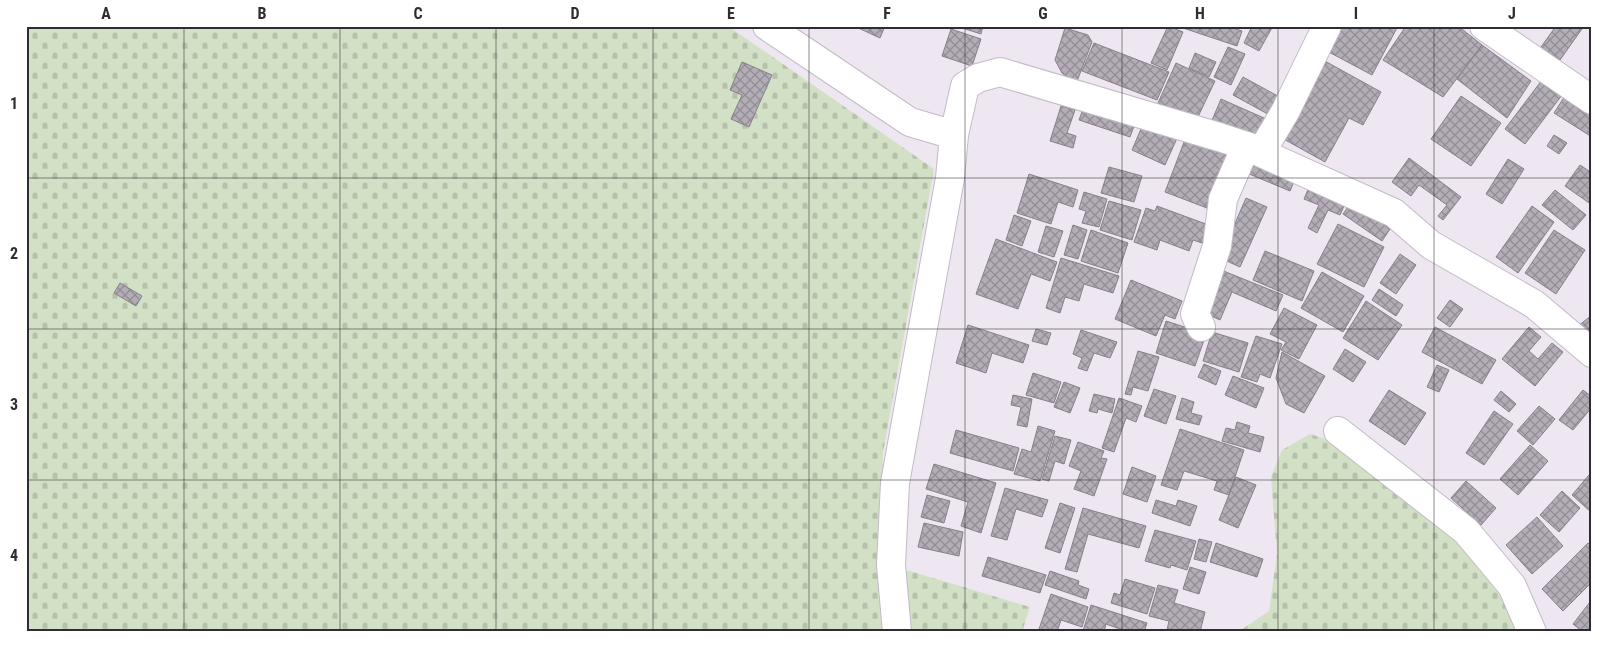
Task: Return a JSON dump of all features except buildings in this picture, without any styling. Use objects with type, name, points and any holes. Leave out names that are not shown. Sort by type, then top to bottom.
[{"type":"street","points":[[767,26],[910,122],[954,135]]},
{"type":"street","points":[[897,632],[891,565],[895,483],[950,178],[954,135],[965,86],[978,78],[1000,72],[1262,151],[1286,112],[1326,26]]},
{"type":"street","points":[[1484,26],[1592,100]]},
{"type":"street","points":[[1202,327],[1194,314],[1217,246],[1223,199],[1246,146]]},
{"type":"street","points":[[1246,146],[1394,213],[1431,245],[1534,304],[1592,353]]},
{"type":"street","points":[[1338,430],[1466,531],[1512,586],[1532,632]]},
{"type":"green space","points":[[26,26],[728,26],[934,169],[883,453],[879,570],[910,571],[1030,607],[1022,632],[26,632]]},
{"type":"green space","points":[[1310,434],[1332,441],[1457,536],[1504,592],[1521,632],[1238,632],[1269,611],[1277,554],[1271,477],[1282,450]]}]
